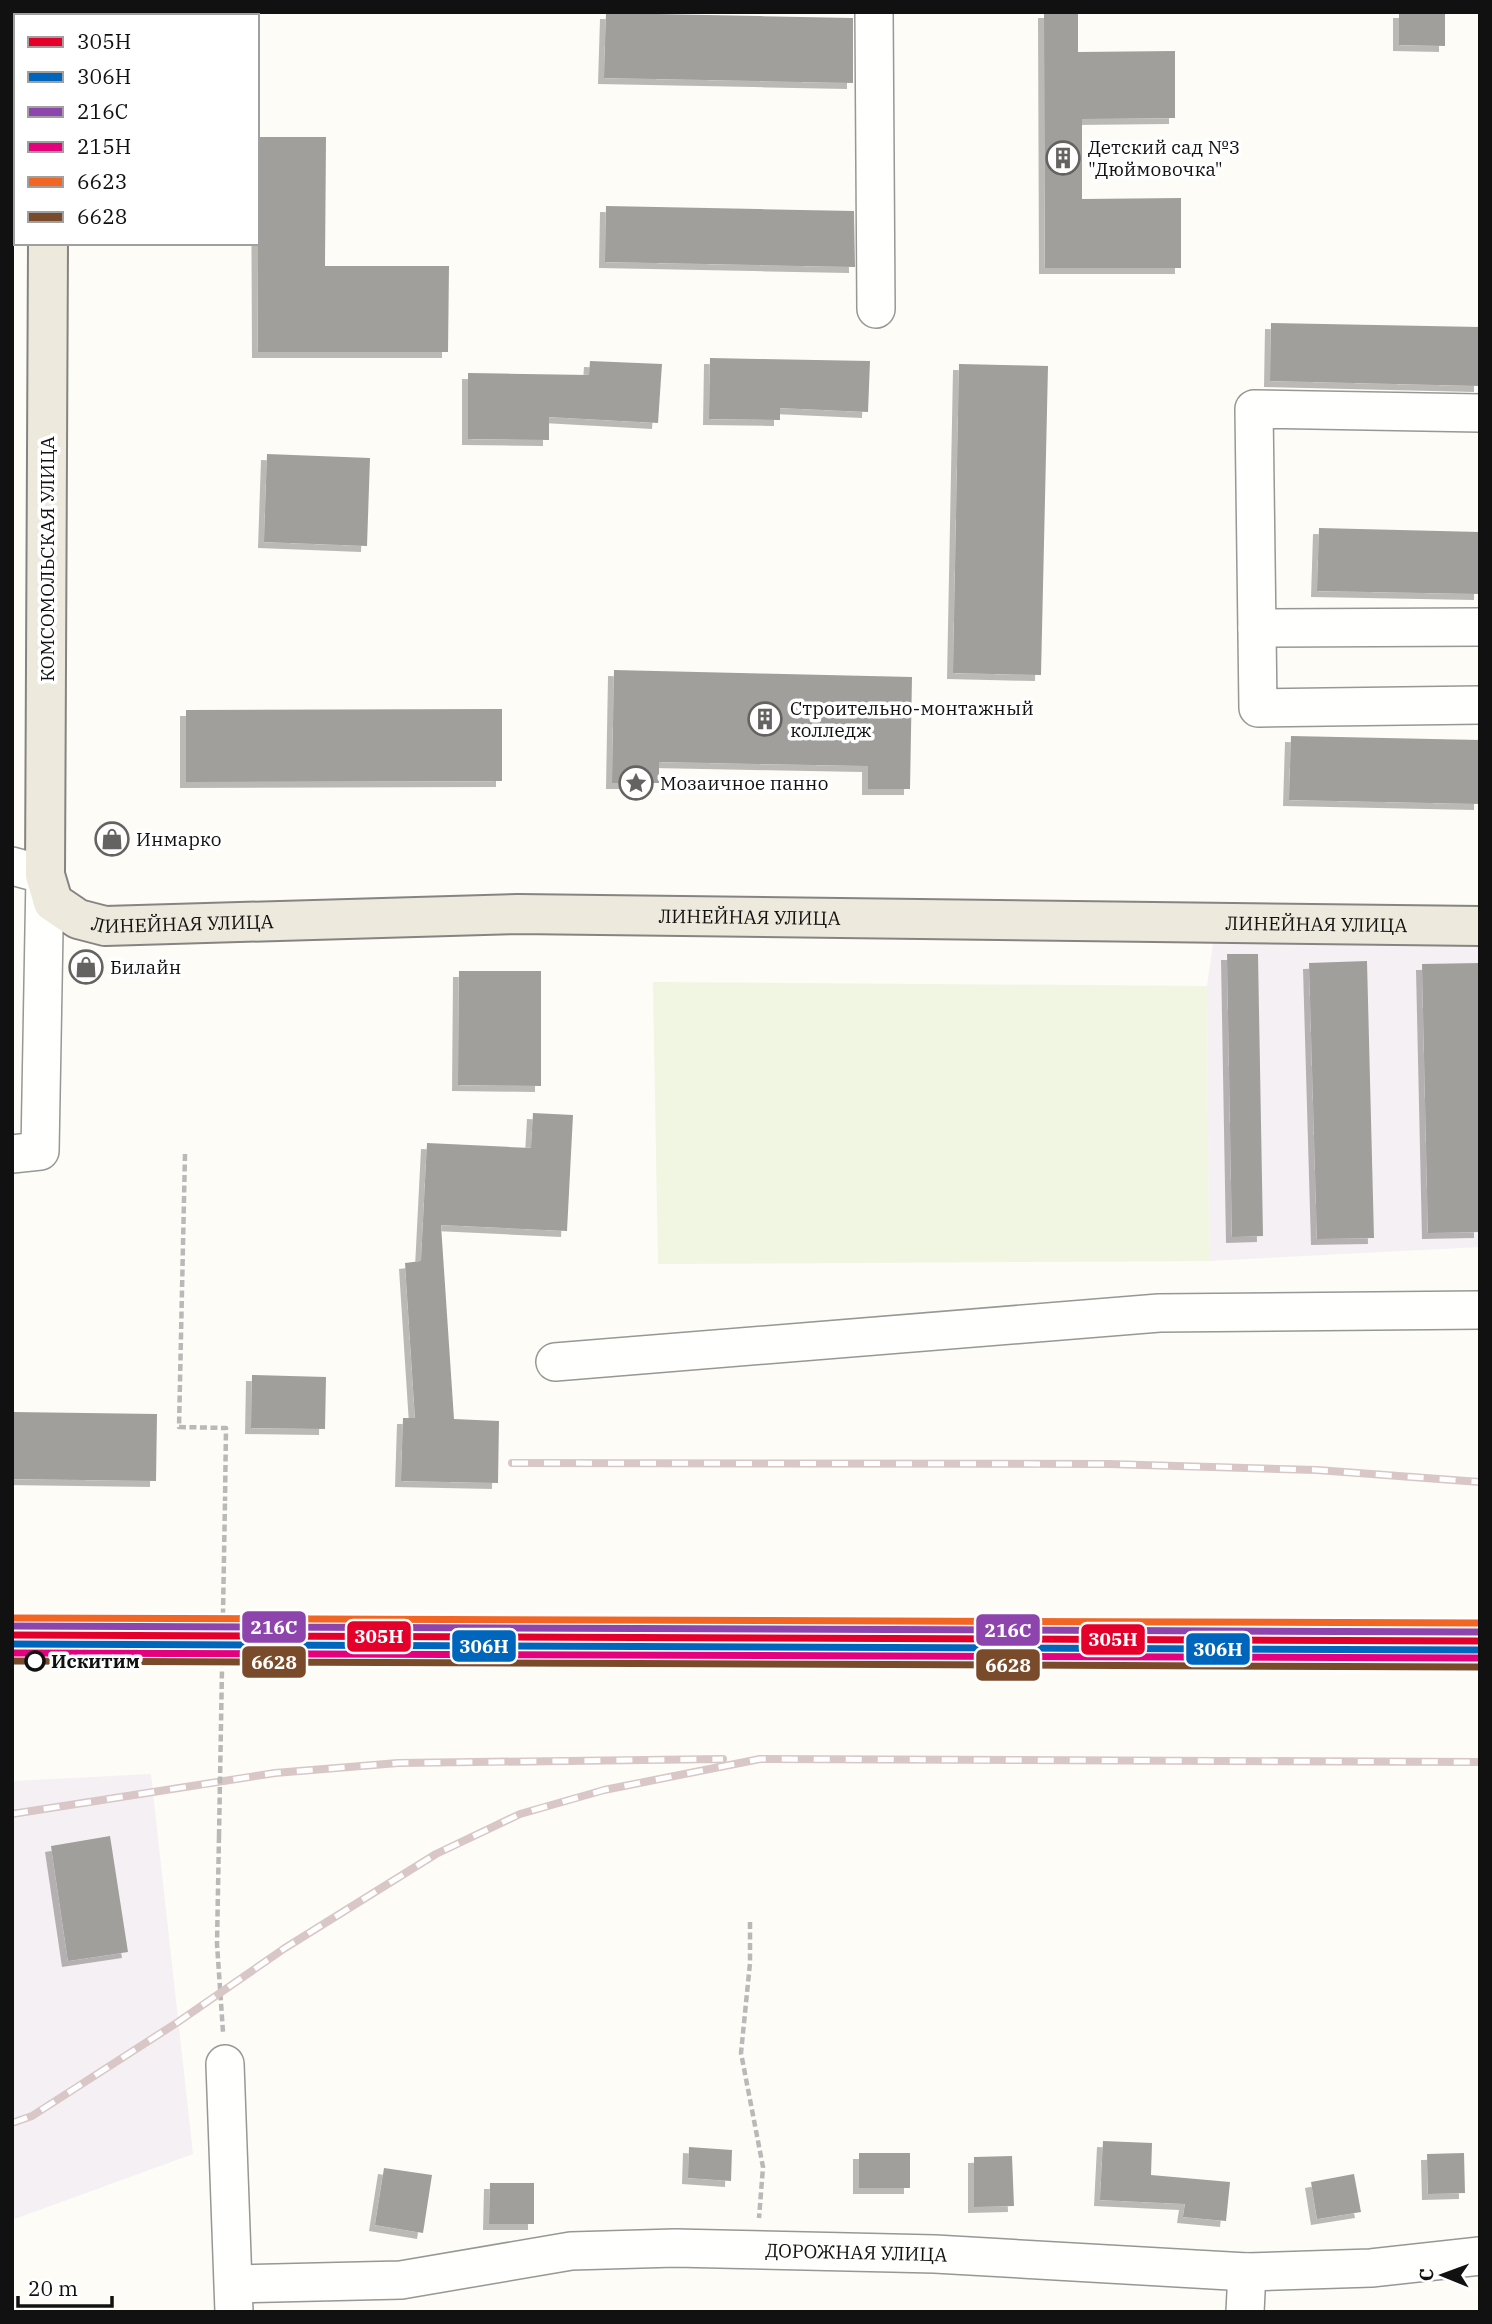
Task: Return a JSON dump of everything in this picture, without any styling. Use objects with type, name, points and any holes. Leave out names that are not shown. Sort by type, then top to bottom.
[{"type":"main road","name":"КОМСОМОЛЬСКАЯ УЛИЦА","points":[[29,871],[48,245]]},
{"type":"main road","name":"ЛИНЕЙНАЯ УЛИЦА","points":[[29,871],[53,902],[78,919],[105,926],[517,914],[1480,926]]},
{"type":"street","points":[[874,12],[876,309]]},
{"type":"street","points":[[1480,413],[1254,409],[1258,708],[1480,705]]},
{"type":"street","points":[[1257,628],[1480,627]]},
{"type":"street","points":[[26,1152],[29,871]]},
{"type":"street","points":[[555,1362],[1159,1313],[1480,1310]]},
{"type":"street","points":[[225,2064],[234,2298]]},
{"type":"street","name":"ДОРОЖНАЯ УЛИЦА","points":[[234,2298],[401,2280],[571,2250],[675,2248],[935,2254],[1247,2272],[1371,2267],[1480,2256]]},
{"type":"street","points":[[1245,2312],[1247,2272]]},
{"type":"path","points":[[185,1154],[179,1427],[226,1428],[217,1944],[225,2064]]},
{"type":"path","points":[[79,1652],[352,1656]]},
{"type":"path","points":[[750,1922],[750,1964],[741,2053],[763,2168],[758,2225],[762,2250]]},
{"type":"shaded area","points":[[1215,929],[1480,930],[1480,1247],[1209,1261],[1207,986]]},
{"type":"shaded area","points":[[151,1774],[193,2154],[12,2220],[12,1781]]},
{"type":"green space","points":[[653,982],[1207,986],[1209,1261],[658,1264]]},
{"type":"building","name":"Детский сад №3 \"Дюймовочка\"","points":[[1044,12],[1078,12],[1078,52],[1175,51],[1175,118],[1082,119],[1082,199],[1181,198],[1181,268],[1045,268]]},
{"type":"building","points":[[1399,12],[1445,12],[1445,46],[1399,45]]},
{"type":"building","points":[[606,13],[853,18],[853,83],[604,78]]},
{"type":"building","points":[[259,137],[326,137],[325,266],[449,266],[448,352],[258,352]]},
{"type":"building","points":[[606,206],[854,211],[855,267],[605,262]]},
{"type":"building","points":[[1271,323],[1480,327],[1480,386],[1270,381]]},
{"type":"building","points":[[710,358],[870,361],[868,412],[780,408],[780,420],[709,419]]},
{"type":"building","points":[[590,361],[662,364],[658,423],[549,417],[549,440],[468,439],[468,373],[589,375]]},
{"type":"building","points":[[959,364],[1048,366],[1041,675],[953,673]]},
{"type":"building","points":[[267,454],[370,458],[367,546],[264,542]]},
{"type":"building","points":[[1319,528],[1480,532],[1480,594],[1317,591]]},
{"type":"building","name":"Строительно-монтажный колледж","points":[[614,670],[912,677],[910,789],[868,789],[868,766],[659,762],[659,783],[612,783]]},
{"type":"building","points":[[502,709],[502,781],[186,782],[186,710]]},
{"type":"building","points":[[1291,736],[1480,740],[1480,804],[1289,800]]},
{"type":"building","points":[[1227,954],[1258,954],[1263,1236],[1232,1237]]},
{"type":"building","points":[[1367,961],[1374,1238],[1317,1239],[1309,963]]},
{"type":"building","points":[[1480,963],[1480,1232],[1428,1233],[1422,964]]},
{"type":"building","points":[[459,971],[541,971],[541,1086],[458,1085]]},
{"type":"building","points":[[533,1113],[573,1115],[567,1231],[441,1225],[454,1419],[499,1421],[498,1483],[401,1481],[403,1418],[415,1418],[405,1263],[421,1261],[427,1143],[531,1148]]},
{"type":"building","points":[[252,1375],[326,1377],[325,1429],[251,1428]]},
{"type":"building","points":[[12,1412],[157,1414],[156,1481],[12,1479]]},
{"type":"building","points":[[110,1836],[128,1952],[68,1961],[51,1846]]},
{"type":"building","points":[[1103,2141],[1152,2143],[1151,2175],[1230,2182],[1226,2221],[1183,2217],[1185,2204],[1100,2200]]},
{"type":"building","points":[[689,2147],[732,2150],[731,2181],[688,2178]]},
{"type":"building","points":[[859,2153],[910,2153],[910,2188],[859,2188]]},
{"type":"building","points":[[1464,2153],[1465,2193],[1428,2194],[1427,2154]]},
{"type":"building","points":[[1012,2156],[1014,2206],[974,2207],[974,2157]]},
{"type":"building","points":[[384,2168],[432,2175],[423,2233],[375,2225]]},
{"type":"building","points":[[1354,2174],[1361,2212],[1317,2219],[1311,2182]]},
{"type":"building","points":[[490,2183],[534,2183],[534,2224],[489,2224]]},
{"type":"railway","points":[[512,1463],[1108,1464],[1317,1470],[1480,1482]]},
{"type":"railway","points":[[12,1814],[275,1773],[398,1763],[723,1759]]},
{"type":"railway","points":[[12,2123],[32,2116],[178,2022],[285,1948],[436,1854],[520,1814],[604,1790],[760,1759],[1480,1762]]},
{"type":"transit line","name":"6623","points":[[12,1618],[1480,1623]]},
{"type":"transit line","name":"216С","points":[[12,1626],[1480,1632]]},
{"type":"transit line","name":"305Н","points":[[12,1635],[1480,1641]]},
{"type":"transit line","name":"306Н","points":[[12,1644],[1480,1650]]},
{"type":"transit line","name":"215Н","points":[[12,1653],[1480,1658]]},
{"type":"transit line","name":"6628","points":[[12,1661],[1480,1667]]},
{"type":"place","name":"Детский сад №3 \"Дюймовочка\"","points":[[1063,158]]},
{"type":"place","name":"Строительно-монтажный колледж","points":[[765,719]]},
{"type":"place","name":"Мозаичное панно","points":[[636,783]]},
{"type":"place","name":"Инмарко","points":[[112,839]]},
{"type":"place","name":"Билайн","points":[[86,967]]},
{"type":"place","name":"Искитим","points":[[35,1661]]}]
